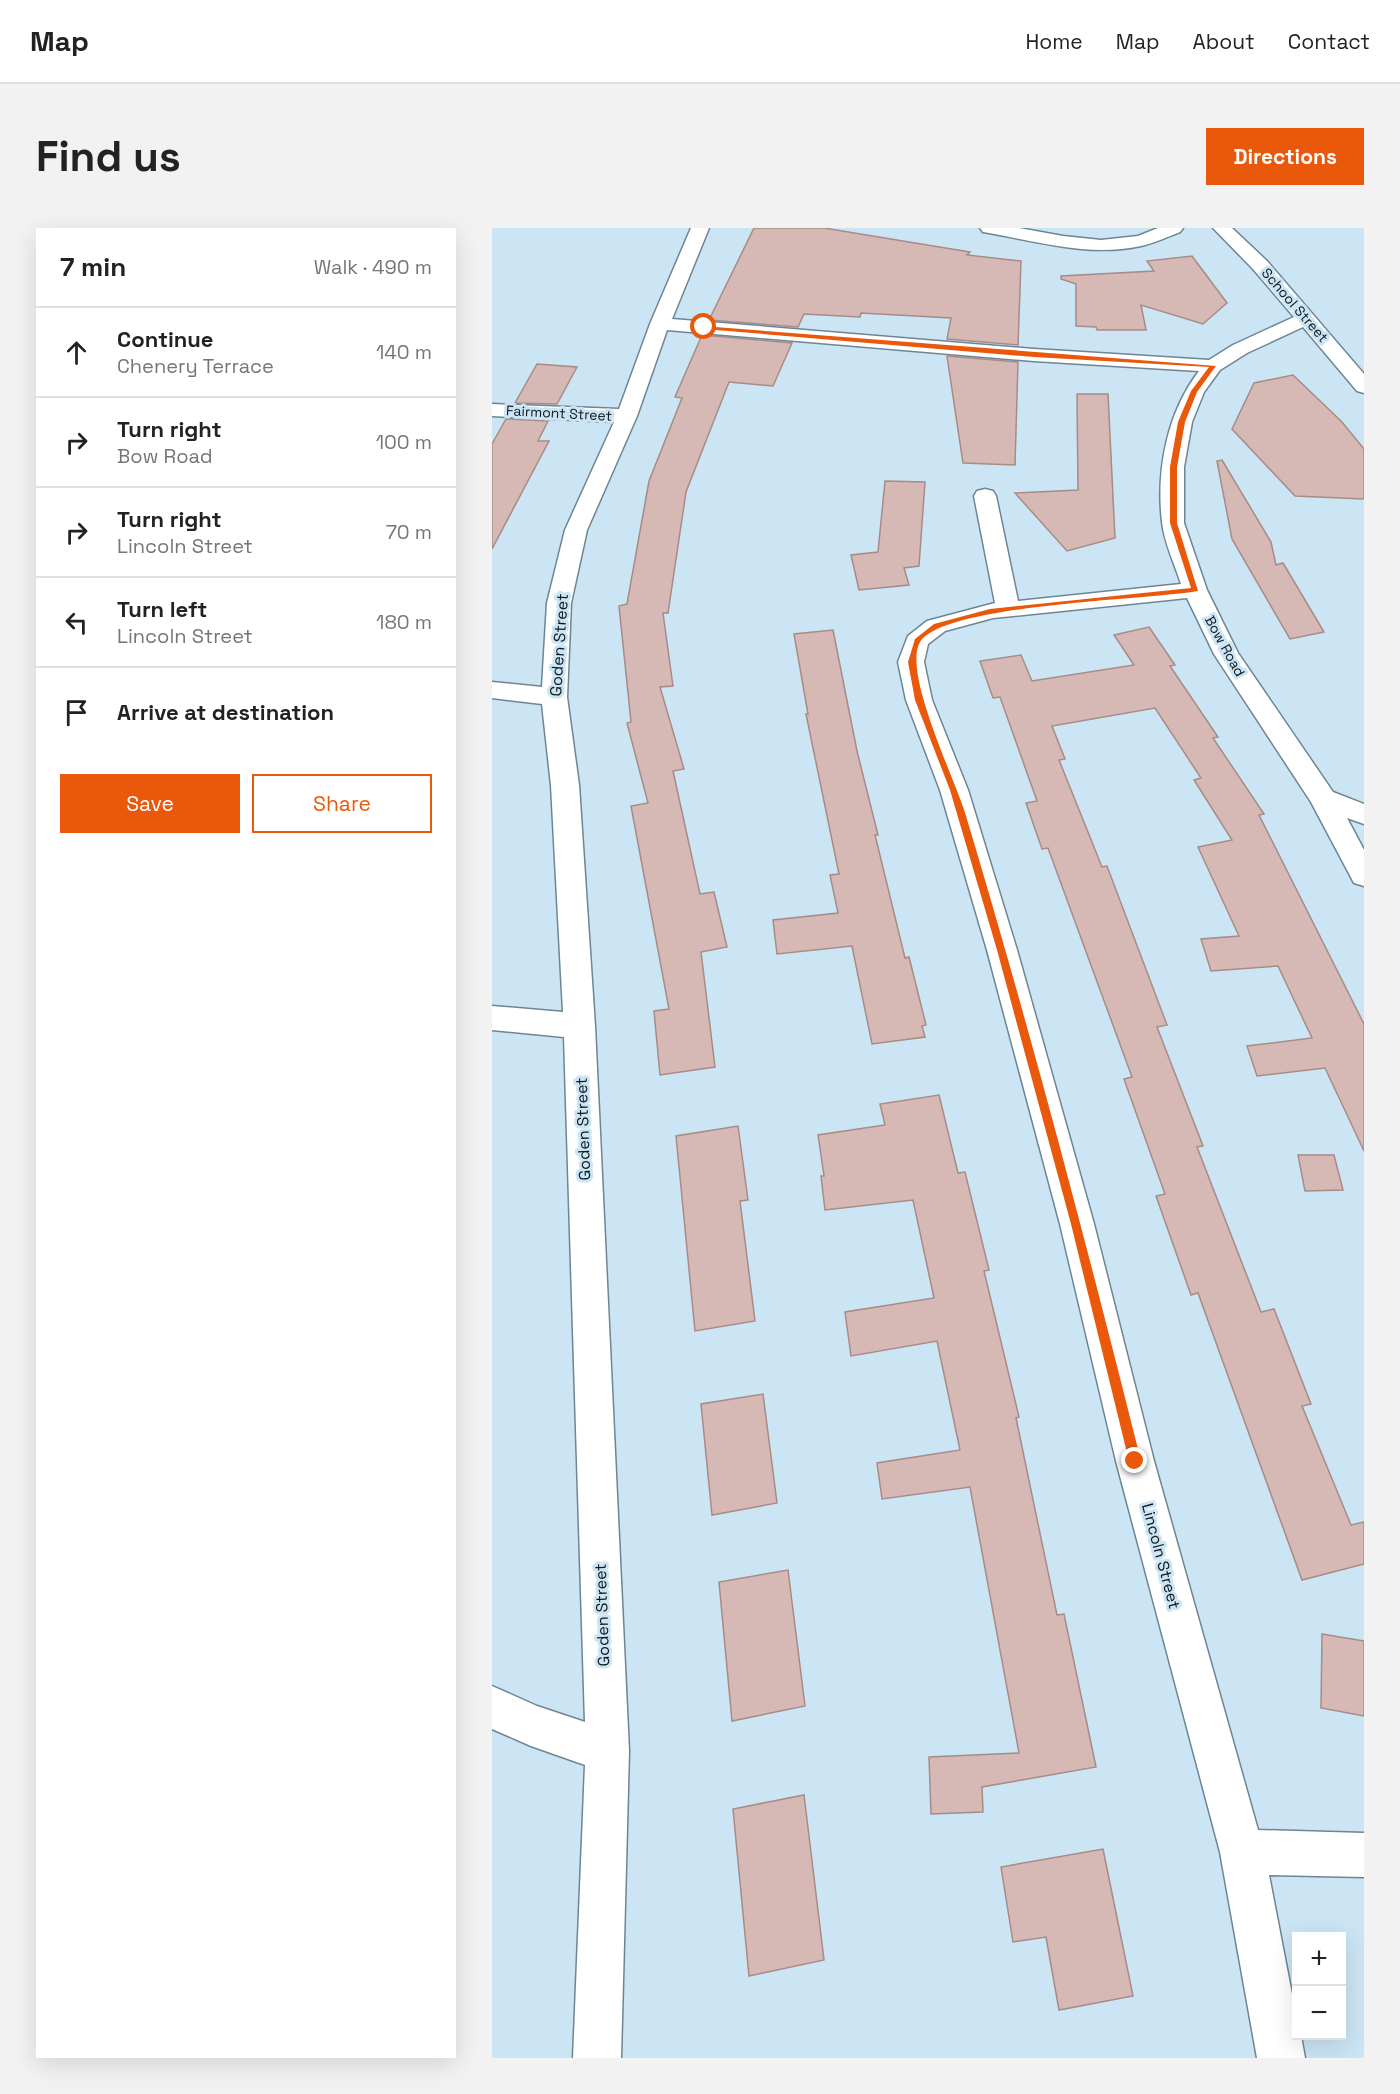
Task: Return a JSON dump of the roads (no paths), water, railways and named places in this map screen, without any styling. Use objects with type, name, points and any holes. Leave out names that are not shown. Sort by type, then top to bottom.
[{"type":"street","name":"Goden Street","points":[[597,2058],[608,1751],[579,1026],[565,785],[554,697],[559,603],[576,530],[627,416],[660,324],[700,228]]},
{"type":"street","points":[[989,228],[1083,244],[1114,245],[1139,241],[1174,228]]},
{"type":"street","name":"School Street","points":[[1222,228],[1245,249],[1307,318],[1364,387]]},
{"type":"street","name":"Bow Road","points":[[1307,318],[1240,349],[1213,366],[1194,391],[1181,422],[1173,467],[1173,523],[1195,590],[1226,654],[1323,799],[1364,876]]},
{"type":"street","points":[[660,324],[1034,355],[1213,366]]},
{"type":"street","name":"Fairmont Street","points":[[492,410],[627,416]]},
{"type":"street","points":[[985,496],[1008,609]]},
{"type":"street","name":"Lincoln Street","points":[[1195,590],[992,611],[936,626],[917,641],[911,662],[919,700],[954,790],[1002,950],[1077,1224],[1135,1461],[1242,1852],[1281,2058]]},
{"type":"street","points":[[492,690],[554,697]]},
{"type":"street","points":[[1323,799],[1364,814]]},
{"type":"street","points":[[492,1018],[579,1026]]},
{"type":"street","points":[[492,1707],[531,1725],[608,1751]]},
{"type":"street","points":[[1242,1852],[1364,1855]]}]
